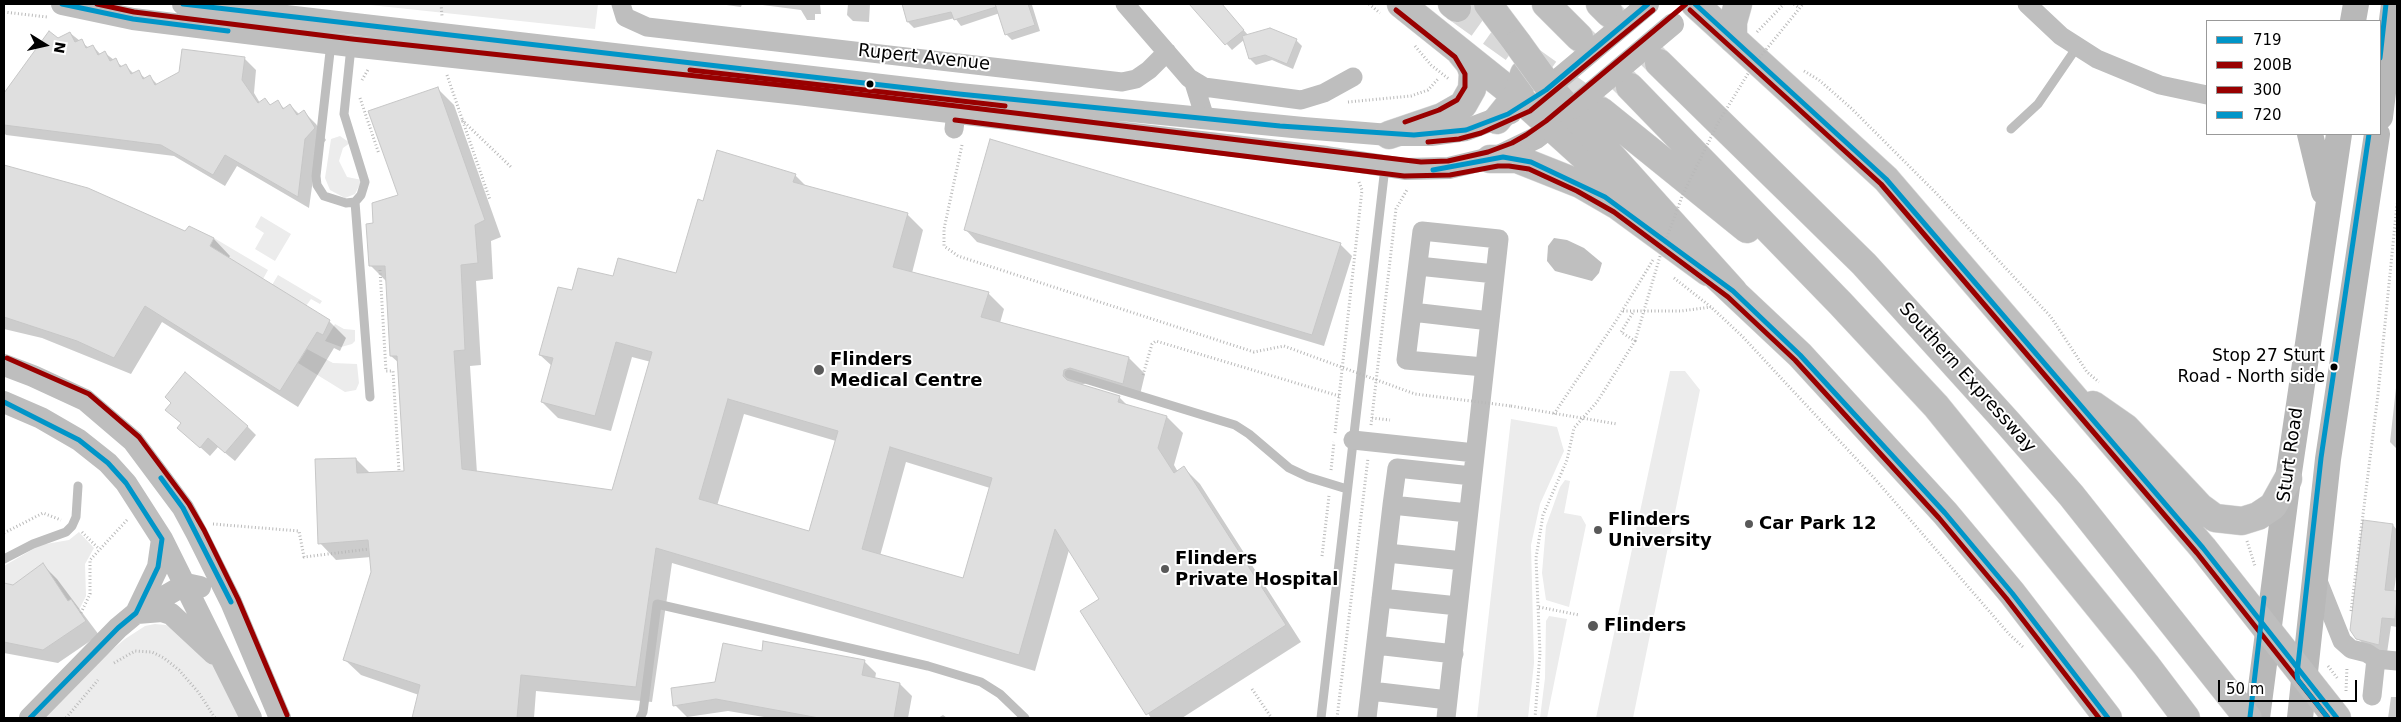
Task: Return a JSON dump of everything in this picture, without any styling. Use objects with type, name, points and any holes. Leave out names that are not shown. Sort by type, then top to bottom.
[{"type":"highway","points":[[1401,4],[1460,52],[1546,100]]},
{"type":"highway","points":[[1488,4],[1518,44],[1546,100],[1722,299]]},
{"type":"highway","points":[[1546,4],[1580,37]]},
{"type":"highway","points":[[1696,4],[1749,36]]},
{"type":"highway","points":[[1738,4],[1733,22],[1749,36],[1886,180],[2203,548],[2337,718]]},
{"type":"highway","points":[[1389,135],[1442,117],[1463,105],[1472,89],[1473,73],[1470,64],[1460,52]]},
{"type":"highway","name":"Southern Expressway","points":[[1664,58],[1742,146],[1864,264],[2014,430],[2071,495],[2248,718]]},
{"type":"highway","points":[[1630,87],[1840,303],[1942,413],[2146,665],[2186,718]]},
{"type":"highway","points":[[1497,120],[1546,100]]},
{"type":"highway","points":[[1601,111],[1840,303]]},
{"type":"highway","points":[[1490,159],[1510,158],[1531,162],[1597,193],[1722,299],[1800,355],[1945,514],[2012,593],[2108,718]]},
{"type":"highway","points":[[2066,389],[2106,412],[2126,428],[2200,507],[2215,518],[2242,521],[2258,516],[2273,506],[2288,479]]},
{"type":"main road","points":[[2353,20],[2356,4]]},
{"type":"main road","points":[[2381,109],[2394,4]]},
{"type":"main road","points":[[2310,135],[2315,147],[2327,212]]},
{"type":"main road","name":"Sturt Road","points":[[2257,718],[2288,479],[2338,135]]},
{"type":"main road","points":[[2300,718],[2328,459],[2378,135]]},
{"type":"street","points":[[183,4],[342,34]]},
{"type":"street","name":"Rupert Avenue","points":[[621,4],[625,16],[631,22],[646,27],[1040,71],[1122,82],[1136,79],[1149,70],[1167,52]]},
{"type":"street","points":[[1125,4],[1194,83],[1205,118]]},
{"type":"street","points":[[58,11],[133,19],[342,34],[690,73],[958,120],[1434,170],[1490,159],[1515,150],[1546,100],[1648,4]]},
{"type":"street","points":[[1546,100],[1673,24],[1696,4]]},
{"type":"street","points":[[2027,4],[2061,36],[2097,59],[2138,77],[2174,89],[2206,95]]},
{"type":"street","points":[[1040,71],[1045,103]]},
{"type":"street","points":[[1194,83],[1214,89],[1301,100],[1324,94],[1353,77]]},
{"type":"street","points":[[958,120],[1045,103],[1389,135],[1431,135],[1458,132],[1497,120]]},
{"type":"street","points":[[1385,166],[1389,135]]},
{"type":"street","points":[[1371,691],[1447,709],[1454,654],[1499,240],[1422,231],[1406,360],[1484,367]]},
{"type":"street","points":[[1418,266],[1495,274]]},
{"type":"street","points":[[1412,312],[1490,321]]},
{"type":"street","points":[[4,365],[41,379],[85,400],[116,425],[140,450],[183,508],[231,602],[280,718]]},
{"type":"street","points":[[4,402],[60,428],[108,463],[126,483],[162,538],[251,718]]},
{"type":"street","points":[[1353,440],[1475,453]]},
{"type":"street","points":[[30,718],[118,628],[136,613],[186,584],[192,570],[192,546],[180,519],[156,484],[140,450]]},
{"type":"street","points":[[1367,718],[1397,468],[1472,476]]},
{"type":"street","points":[[1392,506],[1468,513]]},
{"type":"street","points":[[136,613],[158,567],[162,538]]},
{"type":"street","points":[[1387,553],[1463,561]]},
{"type":"street","points":[[2315,573],[2339,636],[2347,646],[2367,653],[2376,659],[2397,661]]},
{"type":"street","points":[[186,584],[212,590],[231,602]]},
{"type":"street","points":[[1381,598],[1458,606]]},
{"type":"street","points":[[136,613],[162,611],[171,614],[222,661]]},
{"type":"street","points":[[1376,645],[1454,654]]},
{"type":"street","points":[[2372,696],[2376,659]]},
{"type":"lane","points":[[342,34],[344,114],[365,182],[361,195],[355,202],[370,397]]},
{"type":"lane","points":[[342,34],[317,185],[324,196],[334,201],[355,202]]},
{"type":"lane","points":[[2011,130],[2038,104],[2077,47]]},
{"type":"lane","points":[[1321,718],[1385,166]]},
{"type":"lane","points":[[1069,374],[1235,425],[1249,434],[1289,468],[1308,478],[1347,489]]},
{"type":"lane","points":[[4,559],[33,544],[66,532],[72,526],[76,517],[78,486]]},
{"type":"lane","points":[[640,718],[643,712],[657,604],[928,666],[981,682],[1000,694],[1025,718]]},
{"type":"path","points":[[1749,36],[1784,4]]},
{"type":"path","points":[[1794,4],[1799,8]]},
{"type":"path","points":[[1535,718],[1540,662],[1536,558],[1542,515],[1567,460],[1574,428],[1580,418],[1597,402],[1635,341],[1661,253],[1683,194],[1718,123],[1752,67],[1802,4]]},
{"type":"path","points":[[4,12],[58,11]]},
{"type":"path","points":[[1749,36],[1756,25]]},
{"type":"path","points":[[1764,42],[1770,48]]},
{"type":"path","points":[[362,81],[373,64]]},
{"type":"path","points":[[1798,67],[1819,80],[1852,108],[1936,193],[2051,317],[2087,372],[2101,384]]},
{"type":"path","points":[[445,70],[490,200]]},
{"type":"path","points":[[1340,103],[1411,96],[1428,90],[1438,79]]},
{"type":"path","points":[[361,90],[360,98],[379,154]]},
{"type":"path","points":[[462,120],[511,167]]},
{"type":"path","points":[[958,120],[944,229],[944,246],[958,256],[1254,352],[1284,346],[1415,394],[1511,406],[1616,424]]},
{"type":"path","points":[[1331,472],[1362,190],[1357,178]]},
{"type":"path","points":[[2346,691],[2347,646],[2378,394],[2397,204]]},
{"type":"path","points":[[1648,255],[1661,267]]},
{"type":"path","points":[[1554,414],[1622,311],[1653,260]]},
{"type":"path","points":[[380,270],[386,371],[393,371],[399,471]]},
{"type":"path","points":[[1668,273],[1722,299],[1742,336],[1876,479],[2009,634],[2028,651]]},
{"type":"path","points":[[1622,311],[1681,311],[1722,299]]},
{"type":"path","points":[[1634,311],[1621,332],[1635,341]]},
{"type":"path","points":[[1142,375],[1152,344],[1156,340],[1340,396]]},
{"type":"path","points":[[1372,418],[1390,420]]},
{"type":"path","points":[[1322,556],[1329,489]]},
{"type":"path","points":[[4,532],[43,513]]},
{"type":"path","points":[[81,613],[90,594],[90,560],[127,520]]},
{"type":"path","points":[[210,524],[299,531],[304,557],[369,549]]},
{"type":"path","points":[[2244,532],[2252,562],[2258,570]]},
{"type":"path","points":[[1337,718],[1356,560]]},
{"type":"path","points":[[1539,607],[1580,615]]},
{"type":"path","points":[[111,667],[122,657],[135,651],[158,654],[187,679],[199,693],[215,718]]},
{"type":"path","points":[[66,718],[100,678]]},
{"type":"path","points":[[1252,689],[1271,717]]},
{"type":"shaded area","points":[[361,4],[598,4],[595,29]]},
{"type":"shaded area","points":[[340,136],[350,143],[343,148],[339,161],[347,177],[362,180],[355,194],[345,198],[330,190],[325,178],[331,139]]},
{"type":"shaded area","points":[[261,216],[291,234],[275,261],[255,249],[264,233],[255,227]]},
{"type":"shaded area","points":[[214,238],[268,270],[263,279],[210,246]]},
{"type":"shaded area","points":[[1554,238],[1567,240],[1584,248],[1602,263],[1599,273],[1592,281],[1555,271],[1547,261],[1548,246]]},
{"type":"shaded area","points":[[278,275],[322,301],[320,304],[311,299],[306,306],[272,285]]},
{"type":"shaded area","points":[[335,324],[344,329],[355,330],[355,341],[352,344],[341,347],[325,341]]},
{"type":"shaded area","points":[[307,349],[333,363],[357,364],[359,383],[356,390],[345,392],[298,363]]},
{"type":"shaded area","points":[[1670,371],[1685,371],[1700,390],[1633,718],[1596,718]]},
{"type":"shaded area","points":[[1511,419],[1557,427],[1564,451],[1540,504],[1531,545],[1534,663],[1528,718],[1477,718]]},
{"type":"shaded area","points":[[1565,480],[1570,481],[1564,513],[1581,516],[1586,525],[1569,607],[1546,600],[1542,573],[1546,526],[1560,487]]},
{"type":"shaded area","points":[[79,532],[94,548],[85,564],[86,596],[79,610],[71,600],[68,601],[43,564],[13,585],[4,583],[4,566],[40,545],[69,540]]},
{"type":"shaded area","points":[[1549,616],[1567,619],[1547,718],[1540,718],[1545,678],[1546,621]]},
{"type":"shaded area","points":[[155,624],[166,625],[222,661],[251,718],[31,718],[125,639],[145,626]]},
{"type":"building","points":[[902,4],[1028,4],[1035,25],[1005,35],[996,7],[954,20],[951,12],[907,22]]},
{"type":"building","points":[[1189,4],[1222,4],[1244,30],[1225,45]]},
{"type":"building","points":[[1270,28],[1297,39],[1287,64],[1265,55],[1249,59],[1242,36]]},
{"type":"building","points":[[49,31],[58,38],[70,32],[75,42],[82,39],[86,48],[93,45],[98,55],[105,51],[110,61],[116,58],[120,67],[126,64],[131,74],[139,70],[143,79],[150,75],[155,85],[179,72],[182,49],[245,57],[242,80],[258,103],[265,98],[270,105],[278,100],[283,109],[290,104],[297,115],[304,110],[315,128],[305,139],[298,197],[225,155],[213,175],[161,145],[4,125],[4,93]]},
{"type":"building","points":[[438,87],[485,220],[475,225],[478,263],[461,265],[465,350],[454,351],[462,469],[612,490],[652,352],[616,342],[595,416],[541,402],[553,358],[539,355],[558,287],[572,290],[578,268],[613,276],[618,258],[676,273],[698,199],[703,201],[717,150],[796,174],[793,182],[908,213],[893,267],[989,292],[981,317],[1129,357],[1123,384],[1070,368],[1064,370],[1063,376],[1067,380],[1120,396],[1118,402],[1167,416],[1158,448],[1174,473],[1184,466],[1286,625],[1146,715],[1080,611],[1099,599],[1055,529],[1019,655],[656,548],[636,687],[521,675],[517,718],[412,718],[420,685],[343,660],[371,572],[368,540],[318,544],[315,459],[356,458],[357,473],[404,471],[397,356],[390,356],[385,266],[369,266],[366,224],[373,223],[372,203],[398,195],[368,111]],"holes":[[[728,399],[838,431],[809,531],[699,499]],[[890,447],[992,478],[963,578],[862,549]]]},
{"type":"building","points":[[990,139],[1341,243],[1312,335],[964,230]]},
{"type":"building","points":[[4,165],[88,188],[185,231],[189,226],[214,238],[210,246],[330,320],[323,335],[317,332],[280,391],[145,306],[114,358],[77,341],[4,317]]},
{"type":"building","points":[[185,372],[248,426],[225,453],[208,438],[200,448],[177,428],[181,423],[165,410],[171,403],[165,397]]},
{"type":"building","points":[[2363,520],[2393,524],[2385,590],[2397,591],[2395,619],[2382,618],[2379,645],[2356,639],[2350,630]]},
{"type":"building","points":[[43,563],[68,601],[71,599],[86,621],[43,650],[4,642],[4,583],[13,585]]},
{"type":"building","points":[[763,641],[865,660],[862,675],[900,683],[894,718],[819,718],[716,699],[673,706],[671,688],[715,682],[723,643],[762,651]]},
{"type":"tunnel","points":[[1457,8],[1601,111]]},
{"type":"tunnel","points":[[1609,13],[1659,63]]},
{"type":"tunnel","points":[[1579,37],[1630,87]]},
{"type":"transit line","name":"719","points":[[62,4],[133,19],[228,31]]},
{"type":"transit line","name":"300","points":[[97,4],[134,12],[352,39],[799,87],[1421,162],[1448,161],[1488,152],[1512,143],[1526,135],[1546,121],[1686,4]]},
{"type":"transit line","name":"719","points":[[183,4],[959,94],[1280,126],[1414,135],[1466,130],[1508,114],[1546,90],[1648,4]]},
{"type":"transit line","name":"719","points":[[1695,4],[1886,179],[2203,548],[2337,718]]},
{"type":"transit line","name":"720","points":[[2381,49],[2386,4]]},
{"type":"transit line","name":"200B","points":[[1396,10],[1455,57],[1465,74],[1465,87],[1457,100],[1439,110],[1405,122]]},
{"type":"transit line","name":"200B","points":[[1428,142],[1459,139],[1481,133],[1530,111],[1653,10]]},
{"type":"transit line","name":"200B","points":[[1690,10],[1881,184],[2197,553],[2328,718]]},
{"type":"transit line","name":"200B","points":[[690,70],[1005,106]]},
{"type":"transit line","name":"200B","points":[[955,120],[1404,176],[1450,175],[1498,166],[1509,166],[1529,169],[1577,191],[1614,212],[1728,297],[1795,360],[1939,518],[2006,598],[2099,718]]},
{"type":"transit line","name":"720","points":[[2328,718],[2298,680],[2297,674],[2321,458],[2369,135]]},
{"type":"transit line","name":"719","points":[[1433,170],[1503,157],[1531,162],[1605,197],[1733,291],[1800,355],[1945,513],[2012,593],[2108,718]]},
{"type":"transit line","name":"300","points":[[7,358],[89,394],[139,437],[189,504],[204,530],[238,599],[287,715]]},
{"type":"transit line","name":"719","points":[[4,402],[79,440],[108,463],[126,483],[162,539],[158,567],[136,613],[118,628],[30,718]]},
{"type":"transit line","name":"719","points":[[161,478],[183,508],[231,602]]},
{"type":"transit line","name":"720","points":[[2250,717],[2264,598]]},
{"type":"place","name":"Stop 27 Sturt Road - North side","points":[[2334,367]]},
{"type":"place","name":"Flinders Medical Centre","points":[[819,370]]},
{"type":"place","name":"Car Park 12","points":[[1749,524]]},
{"type":"place","name":"Flinders University","points":[[1598,530]]},
{"type":"place","name":"Flinders Private Hospital","points":[[1165,569]]},
{"type":"place","name":"Flinders","points":[[1593,626]]}]
